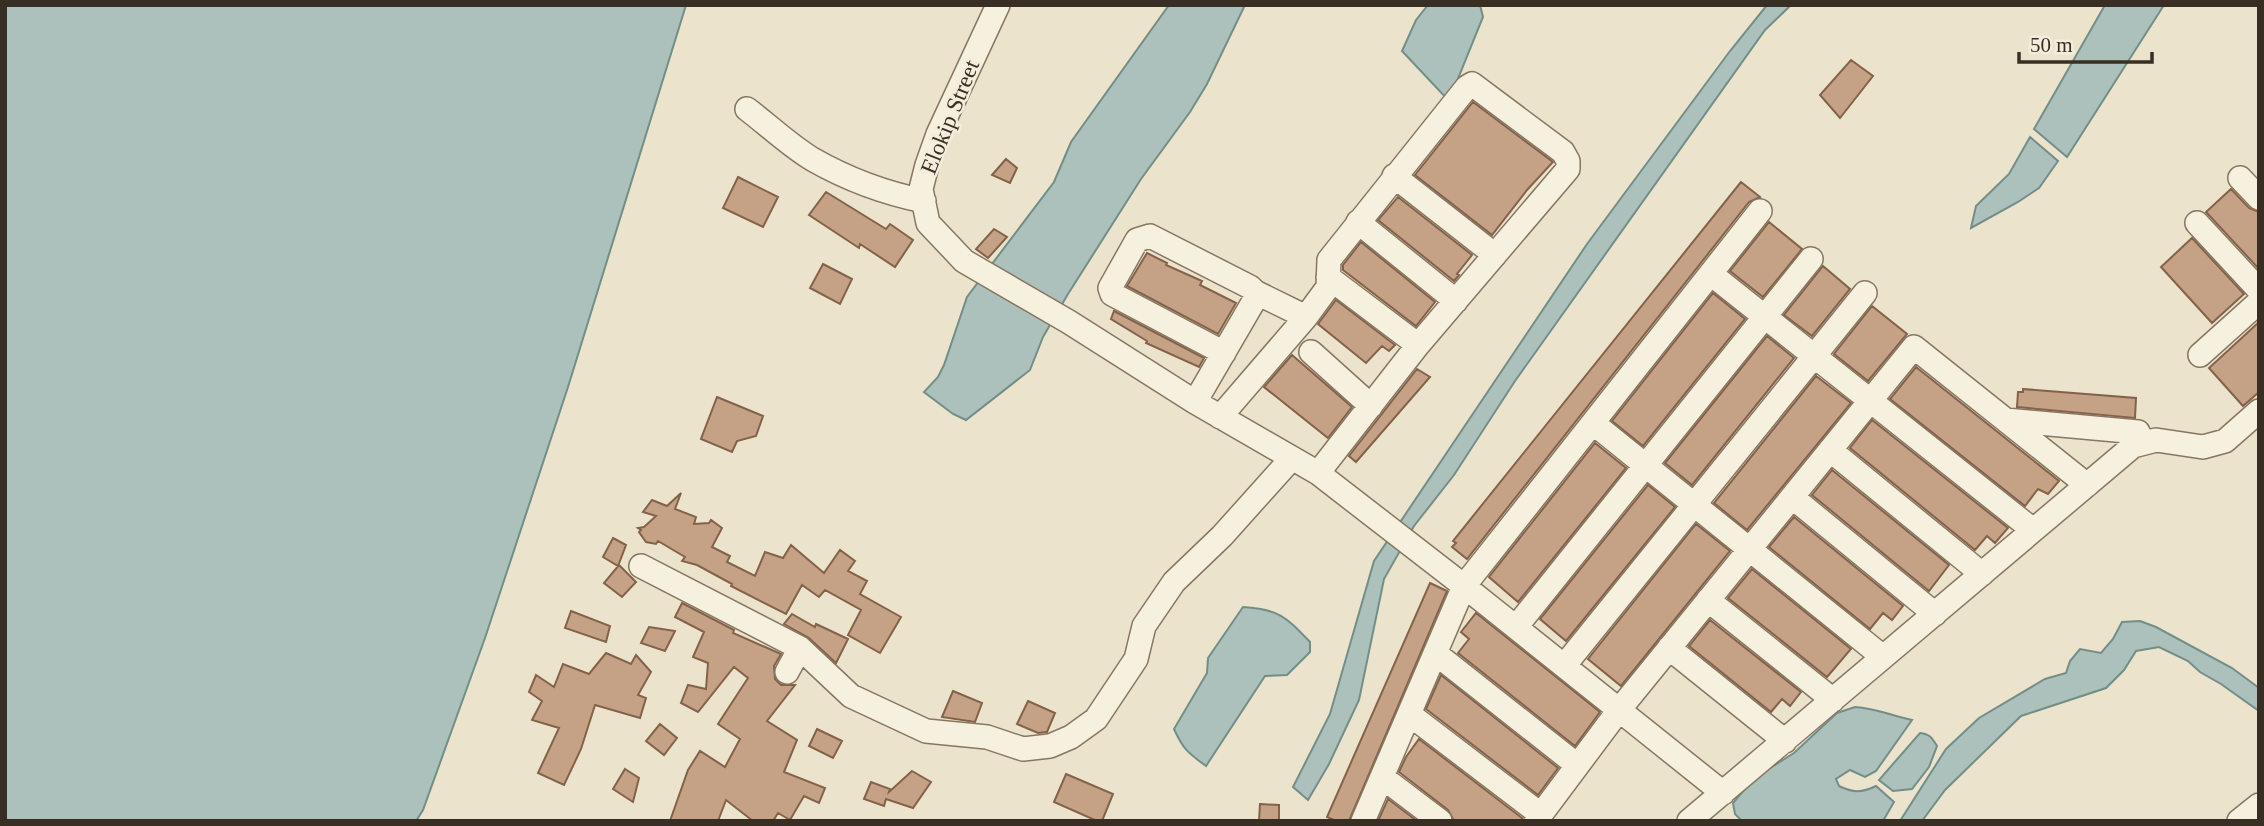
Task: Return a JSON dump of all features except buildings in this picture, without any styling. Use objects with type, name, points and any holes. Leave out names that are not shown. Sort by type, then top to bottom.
[{"type":"street","name":"Elokip Street","points":[[998,5],[934,145],[921,189],[928,223],[964,261],[1220,417],[1318,473],[1723,793]]},
{"type":"street","points":[[1220,417],[1328,288],[1329,260],[1466,87],[1472,84],[1563,152],[1568,161],[1568,169],[1418,345],[1318,473]]},
{"type":"street","points":[[747,109],[812,158],[843,175],[894,195],[924,201]]},
{"type":"street","points":[[1394,176],[1495,255]]},
{"type":"street","points":[[2240,178],[2259,198]]},
{"type":"street","points":[[1363,821],[1464,586],[1760,211]]},
{"type":"street","points":[[1358,222],[1456,301]]},
{"type":"street","points":[[2197,222],[2259,290]]},
{"type":"street","points":[[1224,353],[1112,294],[1110,288],[1137,240],[1150,236],[1306,317]]},
{"type":"street","points":[[1516,627],[1811,260]]},
{"type":"street","points":[[1711,274],[2033,530]]},
{"type":"street","points":[[1328,277],[1418,345]]},
{"type":"street","points":[[1195,402],[1255,299],[1255,292]]},
{"type":"street","points":[[1564,666],[1866,293]]},
{"type":"street","points":[[2200,355],[2259,302]]},
{"type":"street","points":[[1409,714],[1538,818],[1619,710],[1914,346],[2087,485]]},
{"type":"street","points":[[1311,352],[1371,406]]},
{"type":"street","points":[[1689,821],[2133,446],[2156,440],[2203,447],[2225,441],[2259,411]]},
{"type":"street","points":[[2006,420],[2138,432],[2143,443]]},
{"type":"street","points":[[1593,423],[1883,657]]},
{"type":"street","points":[[1830,450],[1982,573]]},
{"type":"street","points":[[641,566],[800,648],[851,696],[926,731],[987,737],[1023,749],[1050,746],[1070,737],[1096,719],[1136,659],[1144,626],[1174,582],[1222,536],[1292,458]]},
{"type":"street","points":[[1792,497],[1935,614]]},
{"type":"street","points":[[1708,600],[1832,700]]},
{"type":"street","points":[[787,672],[800,648]]},
{"type":"street","points":[[1669,648],[1784,741]]},
{"type":"street","points":[[1435,653],[1577,765]]},
{"type":"street","points":[[1382,777],[1440,821]]},
{"type":"street","points":[[2239,821],[2259,804]]},
{"type":"water","points":[[5,5],[686,5],[568,387],[485,638],[423,810],[416,821],[5,821]]},
{"type":"water","points":[[1169,5],[1245,5],[1207,84],[1141,179],[1068,294],[1043,337],[1030,370],[966,420],[953,414],[924,392],[938,377],[944,365],[967,297],[1054,182],[1071,142]]},
{"type":"water","points":[[1428,5],[1480,5],[1483,17],[1449,101],[1402,51],[1416,20]]},
{"type":"water","points":[[1767,5],[1791,5],[1765,30],[1515,381],[1454,475],[1414,526],[1384,579],[1359,700],[1329,764],[1308,800],[1293,787],[1330,714],[1374,561],[1587,244]]},
{"type":"water","points":[[2105,5],[2164,5],[2067,157],[2034,129]]},
{"type":"water","points":[[2030,137],[2058,161],[2039,188],[1971,228],[1976,206],[2009,174]]},
{"type":"water","points":[[1243,607],[1274,612],[1281,616],[1310,642],[1310,652],[1287,675],[1265,676],[1206,766],[1187,750],[1174,729],[1207,673],[1208,658]]},
{"type":"water","points":[[2140,621],[2232,668],[2259,688],[2259,711],[2188,661],[2159,647],[2136,651],[2124,670],[2106,688],[2021,716],[1945,790],[1922,821],[1900,821],[1946,749],[1979,718],[2045,679],[2066,673],[2070,661],[2080,649],[2101,653],[2122,622]]},
{"type":"water","points":[[1855,707],[1912,720],[1876,771],[1865,777],[1850,770],[1836,779],[1839,786],[1853,791],[1876,786],[1894,802],[1883,821],[1742,821],[1735,814],[1733,803],[1754,778],[1794,753],[1837,713]]},
{"type":"water","points":[[1920,733],[1930,737],[1937,746],[1929,767],[1912,789],[1893,791],[1879,780]]}]
